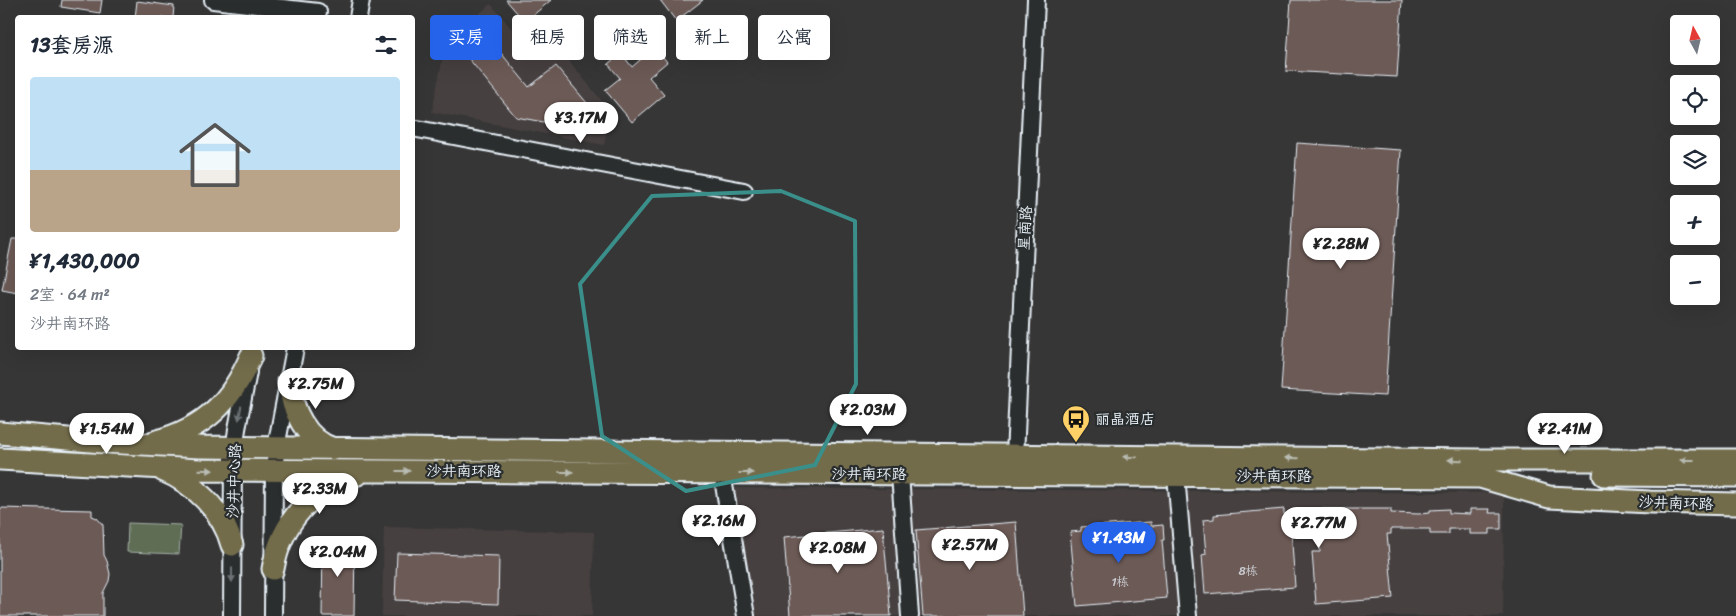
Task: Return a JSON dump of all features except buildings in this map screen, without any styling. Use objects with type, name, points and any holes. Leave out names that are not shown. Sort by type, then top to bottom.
[{"type":"main road","points":[[139,445],[182,433],[213,413],[234,389],[252,352]]},
{"type":"main road","points":[[289,382],[294,406],[306,429],[320,442],[335,449]]},
{"type":"main road","name":"沙井南环路","points":[[0,433],[139,445],[235,448],[1014,456],[1480,469],[1549,497],[1736,504]]},
{"type":"main road","points":[[74,464],[86,461],[89,454],[88,446],[78,440]]},
{"type":"main road","name":"沙井南环路","points":[[0,459],[157,468],[233,470],[1176,476],[1480,469],[1736,460]]},
{"type":"main road","points":[[157,468],[188,484],[206,500],[223,522],[232,545]]},
{"type":"main road","points":[[1480,469],[1587,488],[1736,476]]},
{"type":"main road","points":[[273,569],[277,550],[285,531],[306,503],[332,484],[375,471]]},
{"type":"main road","points":[[1647,482],[1736,490]]},
{"type":"street","points":[[213,0],[319,10]]},
{"type":"street","points":[[358,15],[361,0]]},
{"type":"street","name":"星南路","points":[[1014,456],[1036,0]]},
{"type":"street","points":[[415,129],[744,191]]},
{"type":"street","points":[[273,616],[274,470],[276,448],[295,350]]},
{"type":"street","name":"沙井中心路","points":[[232,616],[233,470],[235,448],[252,352]]},
{"type":"street","points":[[722,473],[746,616]]},
{"type":"street","points":[[900,474],[910,616]]},
{"type":"street","points":[[1176,476],[1188,616]]},
{"type":"highlighted area","points":[[781,191],[855,221],[856,384],[815,465],[686,491],[602,436],[580,284],[652,196]]},
{"type":"shaded area","points":[[491,4],[500,15],[478,15]]},
{"type":"shaded area","points":[[502,17],[512,30],[512,60],[568,60],[610,111],[604,145],[432,112],[442,60],[502,60]]},
{"type":"shaded area","points":[[733,488],[1504,493],[1503,616],[754,616]]},
{"type":"shaded area","points":[[384,527],[594,532],[592,616],[382,616]]},
{"type":"green space","points":[[128,523],[181,525],[179,554],[127,552]]},
{"type":"place","name":"丽晶酒店","points":[[1076,443]]}]
